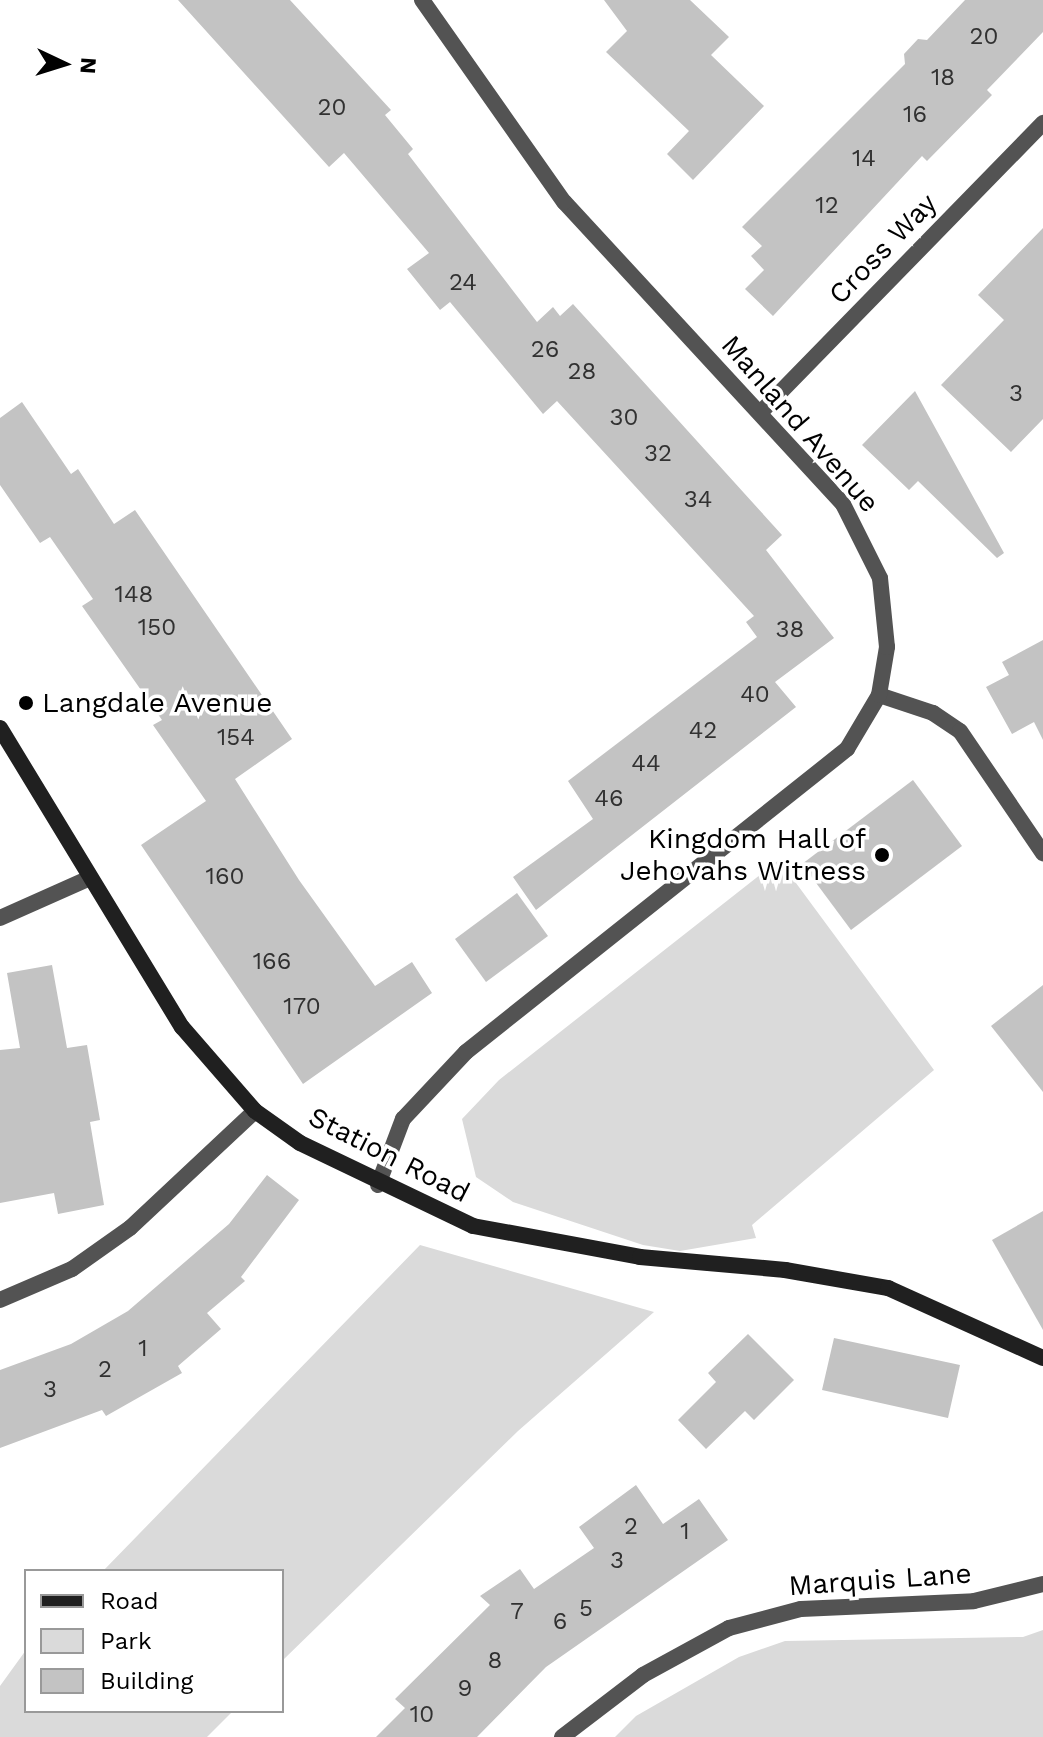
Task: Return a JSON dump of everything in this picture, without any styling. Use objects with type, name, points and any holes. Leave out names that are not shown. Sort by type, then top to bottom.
[{"type":"main road","name":"Station Road","points":[[0,728],[182,1027],[255,1111],[378,1185],[473,1226],[640,1257],[785,1270],[888,1288],[1043,1358]]},
{"type":"street","name":"Manland Avenue","points":[[378,1185],[403,1119],[466,1052],[835,759],[867,722],[879,695],[886,612],[866,542],[843,504],[564,202],[422,0]]},
{"type":"street","name":"Cross Way","points":[[761,412],[1043,123]]},
{"type":"street","points":[[879,695],[933,713],[960,731],[1043,853]]},
{"type":"street","points":[[0,918],[90,878]]},
{"type":"street","points":[[0,1300],[72,1269],[130,1228],[255,1111]]},
{"type":"street","name":"Marquis Lane","points":[[562,1737],[643,1675],[729,1628],[801,1609],[974,1601],[1043,1584]]},
{"type":"green space","points":[[779,860],[934,1070],[752,1225],[756,1238],[680,1251],[643,1245],[513,1202],[476,1177],[462,1119],[499,1080]]},
{"type":"green space","points":[[420,1245],[654,1312],[518,1431],[284,1659],[284,1569],[105,1569]]},
{"type":"green space","points":[[1043,1630],[1043,1737],[615,1737],[636,1716],[739,1657],[785,1641],[1023,1637]]},
{"type":"green space","points":[[24,1653],[24,1713],[231,1713],[207,1737],[0,1737],[0,1686]]},
{"type":"building","points":[[178,0],[290,0],[391,110],[385,115],[413,149],[408,154],[537,322],[553,307],[560,316],[573,304],[782,535],[766,550],[834,638],[775,682],[796,707],[536,910],[513,877],[593,819],[568,781],[757,637],[746,622],[754,616],[557,401],[543,414],[450,302],[440,310],[407,269],[429,253],[344,153],[329,167]]},
{"type":"building","points":[[604,0],[690,0],[729,37],[711,55],[764,106],[693,180],[667,154],[689,131],[606,52],[627,31]]},
{"type":"building","points":[[965,0],[1043,0],[1043,32],[987,90],[992,95],[927,161],[922,156],[773,316],[745,289],[764,270],[751,256],[762,246],[742,227],[905,64],[904,54],[918,39],[927,40]]},
{"type":"building","points":[[1043,228],[1043,419],[1011,452],[941,385],[1004,320],[978,295]]},
{"type":"building","points":[[915,391],[1004,553],[997,558],[918,481],[909,490],[862,445]]},
{"type":"building","points":[[22,402],[71,474],[78,469],[114,524],[135,510],[292,739],[235,779],[299,880],[375,986],[412,962],[432,993],[303,1084],[141,845],[206,801],[153,725],[162,720],[82,606],[93,599],[50,537],[40,543],[0,485],[0,418]]},
{"type":"building","points":[[1043,640],[1043,740],[1034,722],[1012,734],[986,687],[1009,675],[1002,662]]},
{"type":"building","name":"Kingdom Hall of Jehovahs Witness","points":[[913,780],[962,846],[851,930],[802,864]]},
{"type":"building","points":[[517,893],[548,936],[486,982],[455,939]]},
{"type":"building","points":[[52,965],[67,1048],[87,1045],[100,1120],[90,1122],[104,1205],[58,1214],[54,1193],[0,1203],[0,1050],[20,1048],[7,973]]},
{"type":"building","points":[[1043,985],[1043,1092],[991,1026]]},
{"type":"building","points":[[267,1175],[299,1200],[241,1277],[245,1281],[207,1313],[221,1329],[178,1366],[182,1373],[106,1416],[102,1410],[0,1448],[0,1370],[71,1344],[128,1311],[229,1224]]},
{"type":"building","points":[[1043,1211],[1043,1330],[992,1240]]},
{"type":"building","points":[[748,1334],[794,1380],[754,1420],[745,1411],[706,1449],[678,1420],[716,1382],[708,1373]]},
{"type":"building","points":[[834,1338],[960,1365],[948,1418],[822,1390]]},
{"type":"building","points":[[636,1485],[663,1524],[699,1499],[728,1540],[546,1667],[477,1737],[376,1737],[405,1708],[395,1699],[490,1605],[480,1596],[520,1569],[534,1589],[594,1548],[579,1527]]},
{"type":"place","name":"Langdale Avenue","points":[[26,703]]},
{"type":"place","name":"Kingdom Hall of Jehovahs Witness","points":[[882,855]]}]
